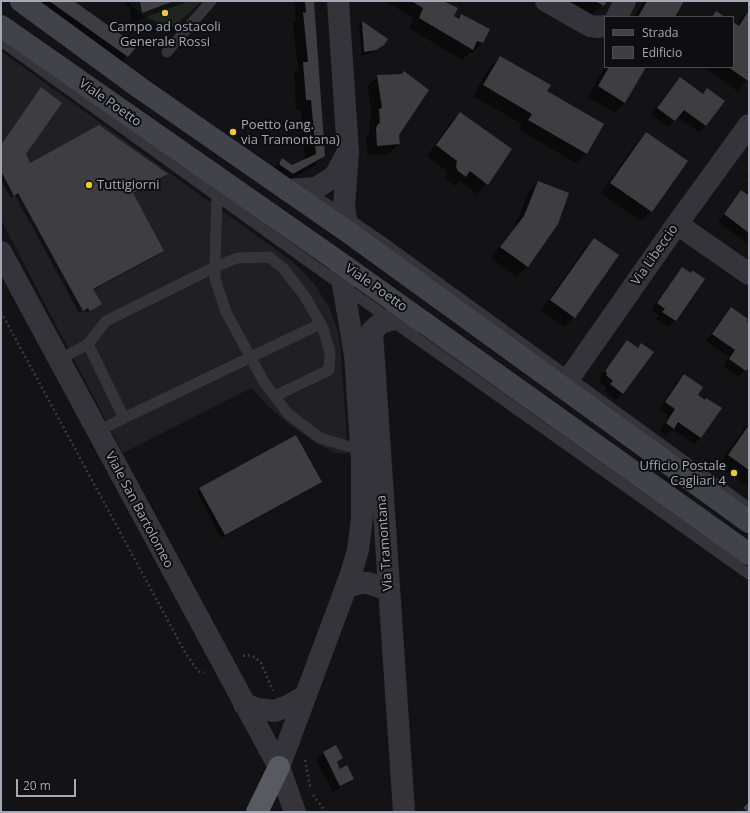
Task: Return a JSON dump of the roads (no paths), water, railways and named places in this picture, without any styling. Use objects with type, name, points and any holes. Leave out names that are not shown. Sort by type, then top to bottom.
[{"type":"highway","points":[[258,812],[279,767]]},
{"type":"main road","points":[[21,1],[140,88],[347,224],[566,382],[749,522]]},
{"type":"main road","name":"Viale Poetto","points":[[1,26],[217,187],[339,262],[749,554]]},
{"type":"street","points":[[338,1],[348,152],[344,207],[347,224]]},
{"type":"street","points":[[546,1],[590,26],[604,26]]},
{"type":"street","points":[[618,16],[626,1]]},
{"type":"street","name":"Via Libeccio","points":[[566,382],[677,224],[749,125]]},
{"type":"street","points":[[296,190],[316,188],[335,176],[348,152]]},
{"type":"street","points":[[677,224],[749,274]]},
{"type":"street","name":"Viale San Bartolomeo","points":[[1,252],[279,767],[292,808]]},
{"type":"street","name":"Via Tramontana","points":[[305,696],[358,550],[362,518],[361,450],[355,355],[339,262]]},
{"type":"street","name":"Via Tramontana","points":[[404,812],[388,592],[372,331],[381,323],[397,318],[425,323]]},
{"type":"street","points":[[346,586],[361,582],[368,583],[383,588],[388,592]]},
{"type":"street","points":[[244,704],[258,709],[275,710],[290,705],[305,696]]},
{"type":"street","points":[[279,767],[305,696]]},
{"type":"lane","points":[[33,1],[296,190]]},
{"type":"lane","points":[[167,52],[211,1]]},
{"type":"lane","points":[[1,41],[217,187],[343,286],[749,574]]},
{"type":"lane","points":[[217,187],[215,279],[226,312],[264,382],[288,414],[320,438],[361,450]]},
{"type":"lane","points":[[59,360],[88,344],[106,320],[215,267],[237,258],[269,257],[283,268],[304,295],[323,328],[330,353],[328,370],[275,396]]},
{"type":"lane","points":[[98,432],[251,356],[320,324]]},
{"type":"lane","points":[[88,344],[124,418]]},
{"type":"lane","points":[[566,382],[749,508]]},
{"type":"place","name":"Campo ad ostacoli Generale Rossi","points":[[165,13]]},
{"type":"place","name":"Poetto (ang. via Tramontana)","points":[[233,132]]},
{"type":"place","name":"Tuttigiorni","points":[[89,185]]},
{"type":"place","name":"Ufficio Postale Cagliari 4","points":[[734,473]]}]
